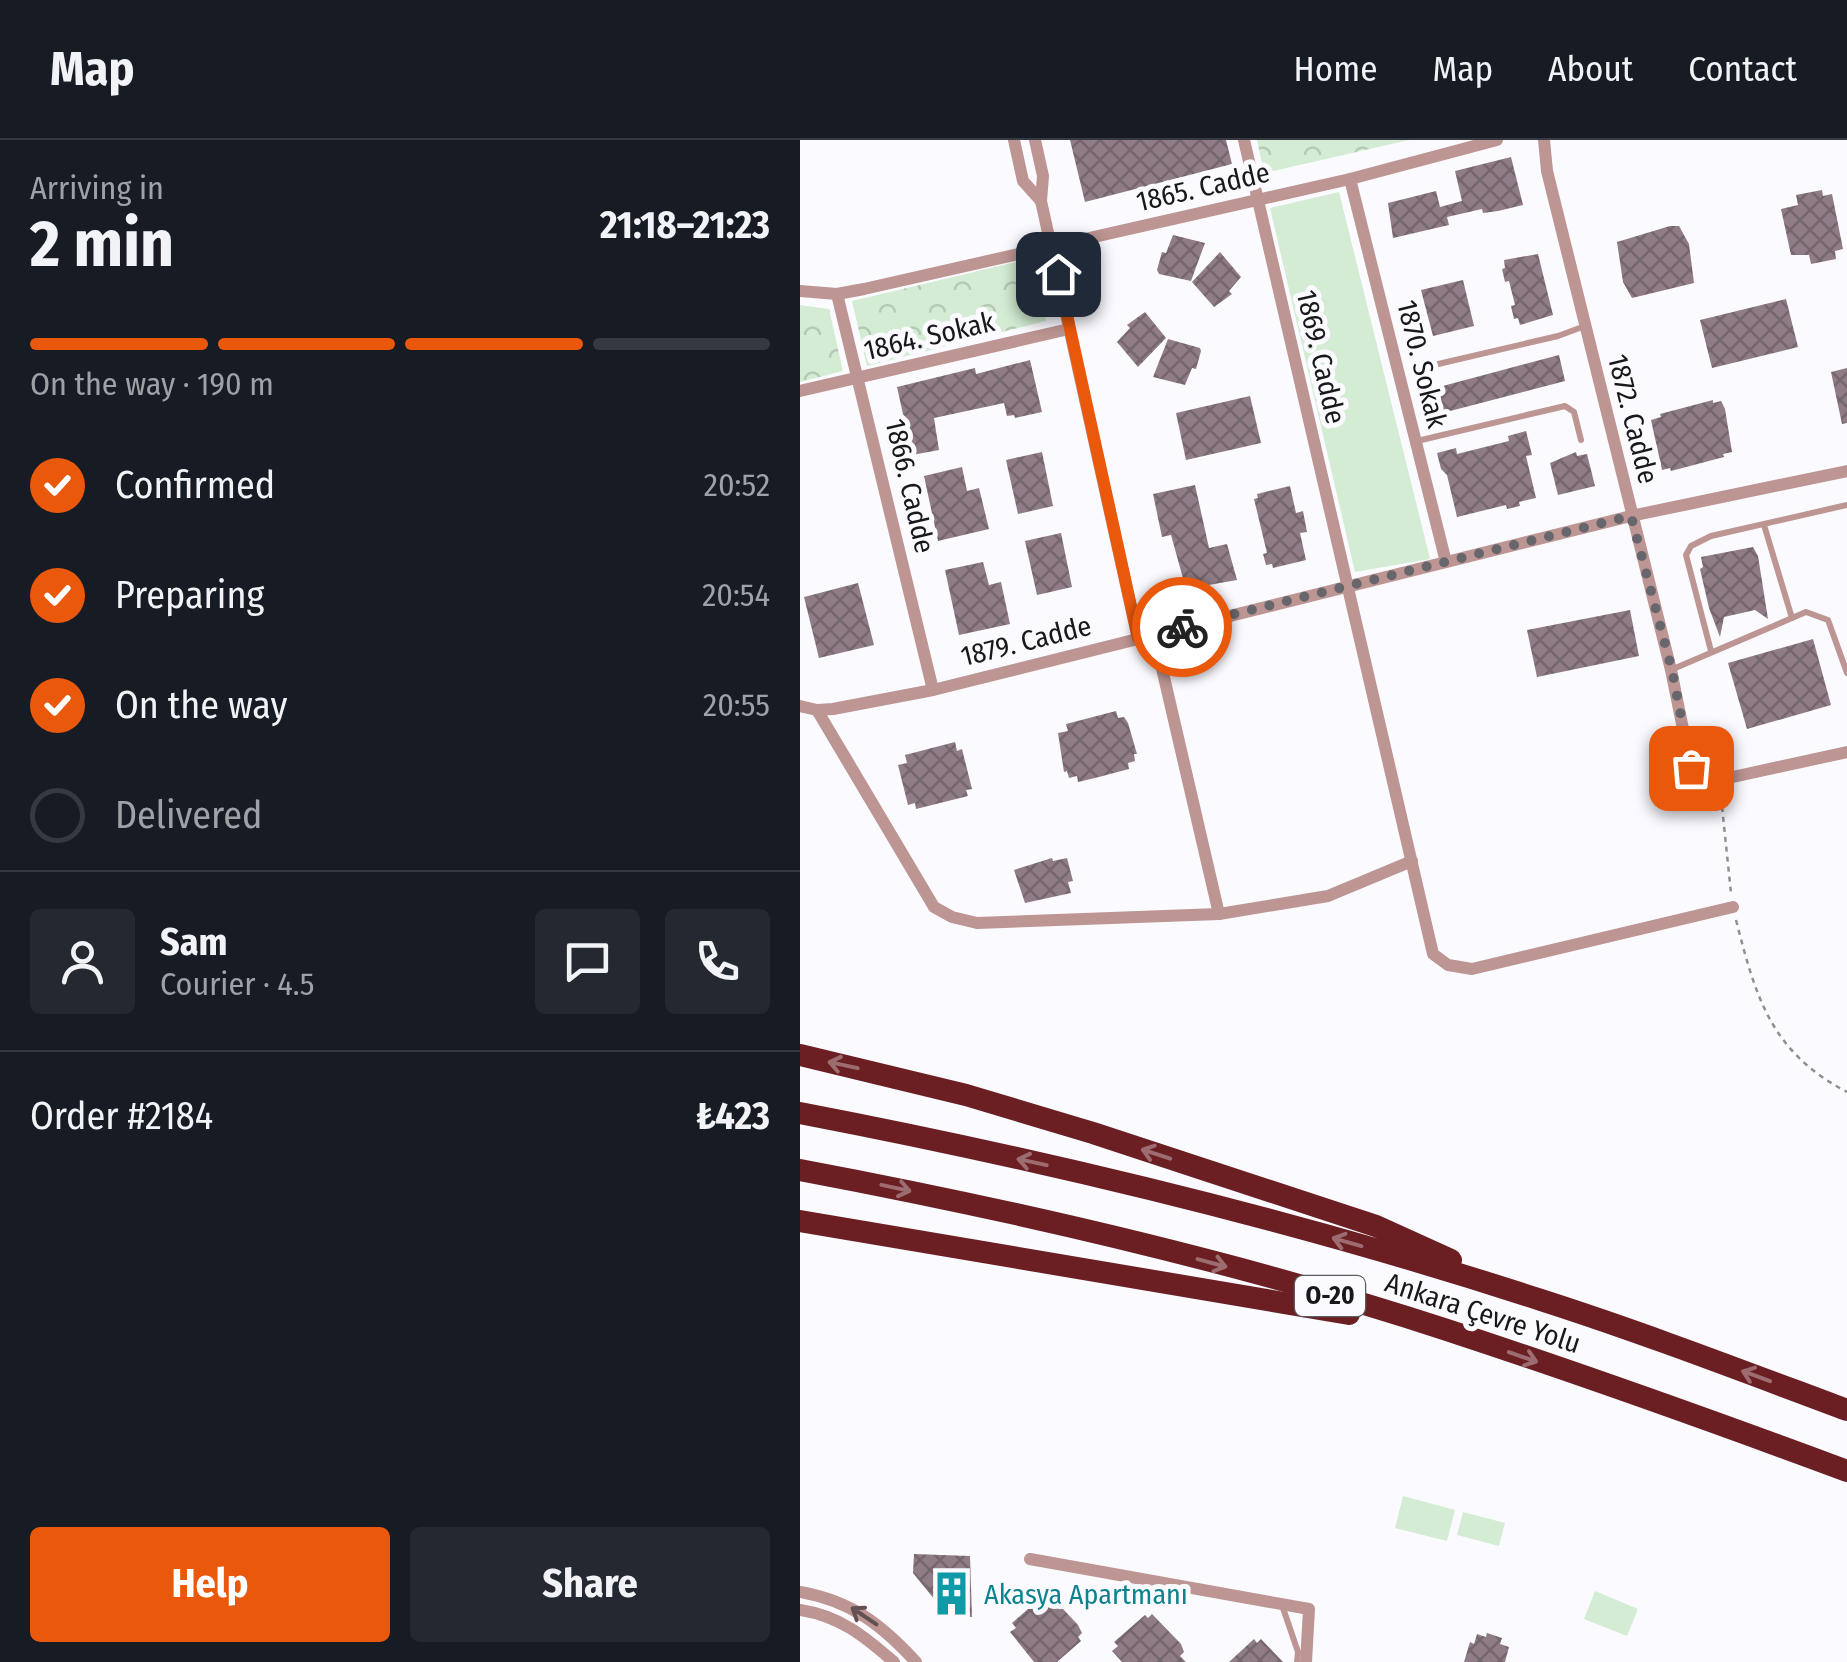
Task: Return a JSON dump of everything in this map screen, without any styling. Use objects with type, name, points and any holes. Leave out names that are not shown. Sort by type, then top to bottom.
[{"type":"highway","points":[[800,1056],[982,1099],[1324,1208],[1376,1226],[1541,1300]]},
{"type":"highway","name":"Ankara Çevre Yolu","points":[[800,1114],[1131,1184],[1334,1238],[1541,1300],[1847,1410]]},
{"type":"highway","name":"Ankara Çevre Yolu","points":[[800,1170],[1085,1230],[1446,1330],[1847,1471]]},
{"type":"highway","points":[[800,1221],[1446,1330]]},
{"type":"street","points":[[1014,140],[1024,181],[1041,201]]},
{"type":"street","points":[[1034,140],[1043,176],[1041,201],[1138,638]]},
{"type":"street","name":"1869. Cadde","points":[[1244,140],[1433,954],[1448,965],[1464,969],[1733,907]]},
{"type":"street","name":"1865. Cadde","points":[[800,291],[837,294],[1258,200],[1497,140]]},
{"type":"street","name":"1872. Cadde","points":[[1544,140],[1547,171],[1672,670],[1691,768],[1699,778],[1719,780]]},
{"type":"street","name":"1870. Sokak","points":[[1350,178],[1446,562]]},
{"type":"street","name":"1866. Cadde","points":[[837,294],[933,690]]},
{"type":"street","name":"1864. Sokak","points":[[800,391],[1068,329]]},
{"type":"street","name":"1879. Cadde","points":[[800,706],[817,710],[933,690],[1631,516],[1847,471]]},
{"type":"street","points":[[1154,634],[1219,914]]},
{"type":"street","points":[[817,710],[934,907],[952,918],[977,923],[1219,914],[1328,896],[1412,862]]},
{"type":"street","points":[[1719,780],[1847,752]]},
{"type":"street","points":[[1030,1559],[1309,1609],[1306,1662]]},
{"type":"street","points":[[800,1592],[835,1600],[864,1613],[916,1662]]},
{"type":"street","points":[[800,1610],[839,1620],[858,1630],[894,1662]]},
{"type":"lane","points":[[1434,365],[1585,326]]},
{"type":"lane","points":[[1416,442],[1565,406],[1574,412],[1581,440]]},
{"type":"lane","points":[[1711,651],[1686,556],[1691,546],[1711,536],[1847,505]]},
{"type":"lane","points":[[1764,525],[1792,618]]},
{"type":"lane","points":[[1672,670],[1806,612],[1828,620],[1847,673]]},
{"type":"lane","points":[[1282,1604],[1298,1652],[1297,1662]]},
{"type":"path","points":[[1719,780],[1733,907],[1753,984],[1772,1027],[1804,1064],[1847,1092]]},
{"type":"green space","points":[[1257,140],[1409,140],[1264,173]]},
{"type":"green space","points":[[1339,192],[1430,559],[1355,572],[1270,208]]},
{"type":"green space","points":[[1029,259],[1046,321],[867,366],[852,301]]},
{"type":"green space","points":[[800,305],[829,309],[843,371],[800,382]]},
{"type":"green space","points":[[1403,1496],[1455,1510],[1447,1541],[1395,1528]]},
{"type":"green space","points":[[1463,1512],[1505,1523],[1499,1546],[1457,1535]]},
{"type":"green space","points":[[1595,1591],[1638,1609],[1627,1636],[1584,1619]]},
{"type":"building","points":[[1070,140],[1226,140],[1232,164],[1085,202]]},
{"type":"building","points":[[1511,157],[1523,205],[1447,217],[1449,225],[1393,238],[1388,203],[1436,191],[1440,207],[1462,201],[1455,171]]},
{"type":"building","points":[[1822,190],[1823,196],[1832,194],[1843,249],[1835,251],[1836,259],[1811,264],[1809,255],[1791,255],[1781,209],[1798,205],[1796,195]]},
{"type":"building","points":[[1679,226],[1689,244],[1694,283],[1632,298],[1623,282],[1617,242]]},
{"type":"building","points":[[1173,235],[1205,243],[1191,281],[1159,274],[1157,270]]},
{"type":"building","points":[[1220,252],[1241,277],[1229,291],[1232,294],[1214,307],[1192,282]]},
{"type":"building","points":[[1538,254],[1553,315],[1520,325],[1518,318],[1514,319],[1511,306],[1515,305],[1502,269],[1504,260]]},
{"type":"building","points":[[1463,280],[1474,326],[1433,336],[1421,290]]},
{"type":"building","points":[[1786,299],[1798,347],[1712,368],[1700,320]]},
{"type":"building","points":[[1145,312],[1166,338],[1138,367],[1117,342],[1130,328],[1127,325]]},
{"type":"building","points":[[1168,339],[1200,348],[1196,369],[1192,368],[1185,385],[1153,377]]},
{"type":"building","points":[[1559,355],[1565,381],[1431,416],[1424,391]]},
{"type":"building","points":[[1030,360],[1042,412],[1015,418],[1007,416],[1004,403],[934,418],[939,450],[912,455],[897,387],[975,368],[976,374]]},
{"type":"building","points":[[1847,368],[1847,423],[1842,424],[1831,372]]},
{"type":"building","points":[[1250,396],[1261,443],[1186,460],[1176,413]]},
{"type":"building","points":[[1713,400],[1721,401],[1725,409],[1732,452],[1671,471],[1662,470],[1651,420]]},
{"type":"building","points":[[1526,431],[1532,455],[1526,456],[1536,498],[1519,502],[1520,506],[1507,509],[1506,505],[1457,517],[1437,453],[1456,448],[1457,454],[1509,441],[1508,436]]},
{"type":"building","points":[[1042,452],[1053,506],[1018,514],[1006,460]]},
{"type":"building","points":[[1576,452],[1577,456],[1587,454],[1595,486],[1558,495],[1550,463]]},
{"type":"building","points":[[962,467],[967,491],[979,488],[989,529],[938,541],[924,476]]},
{"type":"building","points":[[1195,485],[1209,548],[1227,544],[1237,580],[1186,589],[1171,535],[1162,537],[1153,494]]},
{"type":"building","points":[[1290,486],[1296,513],[1303,511],[1307,532],[1300,533],[1306,560],[1273,568],[1272,564],[1266,565],[1263,554],[1267,553],[1254,499],[1257,494]]},
{"type":"building","points":[[1061,533],[1072,587],[1037,595],[1025,541]]},
{"type":"building","points":[[1753,547],[1758,556],[1768,619],[1755,610],[1724,617],[1720,637],[1709,608],[1701,557]]},
{"type":"building","points":[[983,562],[989,585],[1001,582],[1010,624],[959,635],[945,570]]},
{"type":"building","points":[[858,583],[874,645],[819,658],[804,597]]},
{"type":"building","points":[[1630,610],[1639,656],[1537,677],[1527,630]]},
{"type":"building","points":[[1813,639],[1831,705],[1747,729],[1728,663]]},
{"type":"building","points":[[1116,711],[1118,718],[1124,717],[1128,723],[1137,754],[1135,761],[1128,763],[1129,769],[1095,778],[1078,782],[1077,776],[1069,778],[1064,772],[1058,733],[1068,731],[1066,724]]},
{"type":"building","points":[[955,742],[957,751],[962,749],[972,789],[966,790],[968,796],[916,809],[915,803],[908,805],[898,765],[907,763],[905,755]]},
{"type":"building","points":[[1052,858],[1067,858],[1073,881],[1068,882],[1071,893],[1025,903],[1014,870]]},
{"type":"building","name":"Akasya Apartmanı","points":[[914,1554],[970,1556],[972,1617],[948,1616],[913,1573]]},
{"type":"building","points":[[1050,1595],[1078,1625],[1081,1641],[1057,1662],[1034,1662],[1010,1632],[1016,1628],[1012,1623],[1043,1596],[1046,1599]]},
{"type":"building","points":[[1152,1614],[1181,1644],[1184,1652],[1180,1656],[1186,1662],[1122,1662],[1112,1651],[1118,1646],[1114,1642],[1145,1615],[1148,1618]]},
{"type":"building","points":[[1487,1633],[1502,1638],[1500,1644],[1509,1647],[1505,1662],[1464,1662],[1470,1642],[1474,1644],[1477,1634],[1486,1637]]},
{"type":"building","points":[[1254,1639],[1257,1643],[1261,1639],[1283,1662],[1229,1662]]},
{"type":"way so far","points":[[1182,627],[1631,516],[1672,670],[1691,768]]},
{"type":"place","name":"Akasya Apartmanı","points":[[951,1594]]},
{"type":"route","points":[[1058,274],[1138,638],[1182,627]]}]
